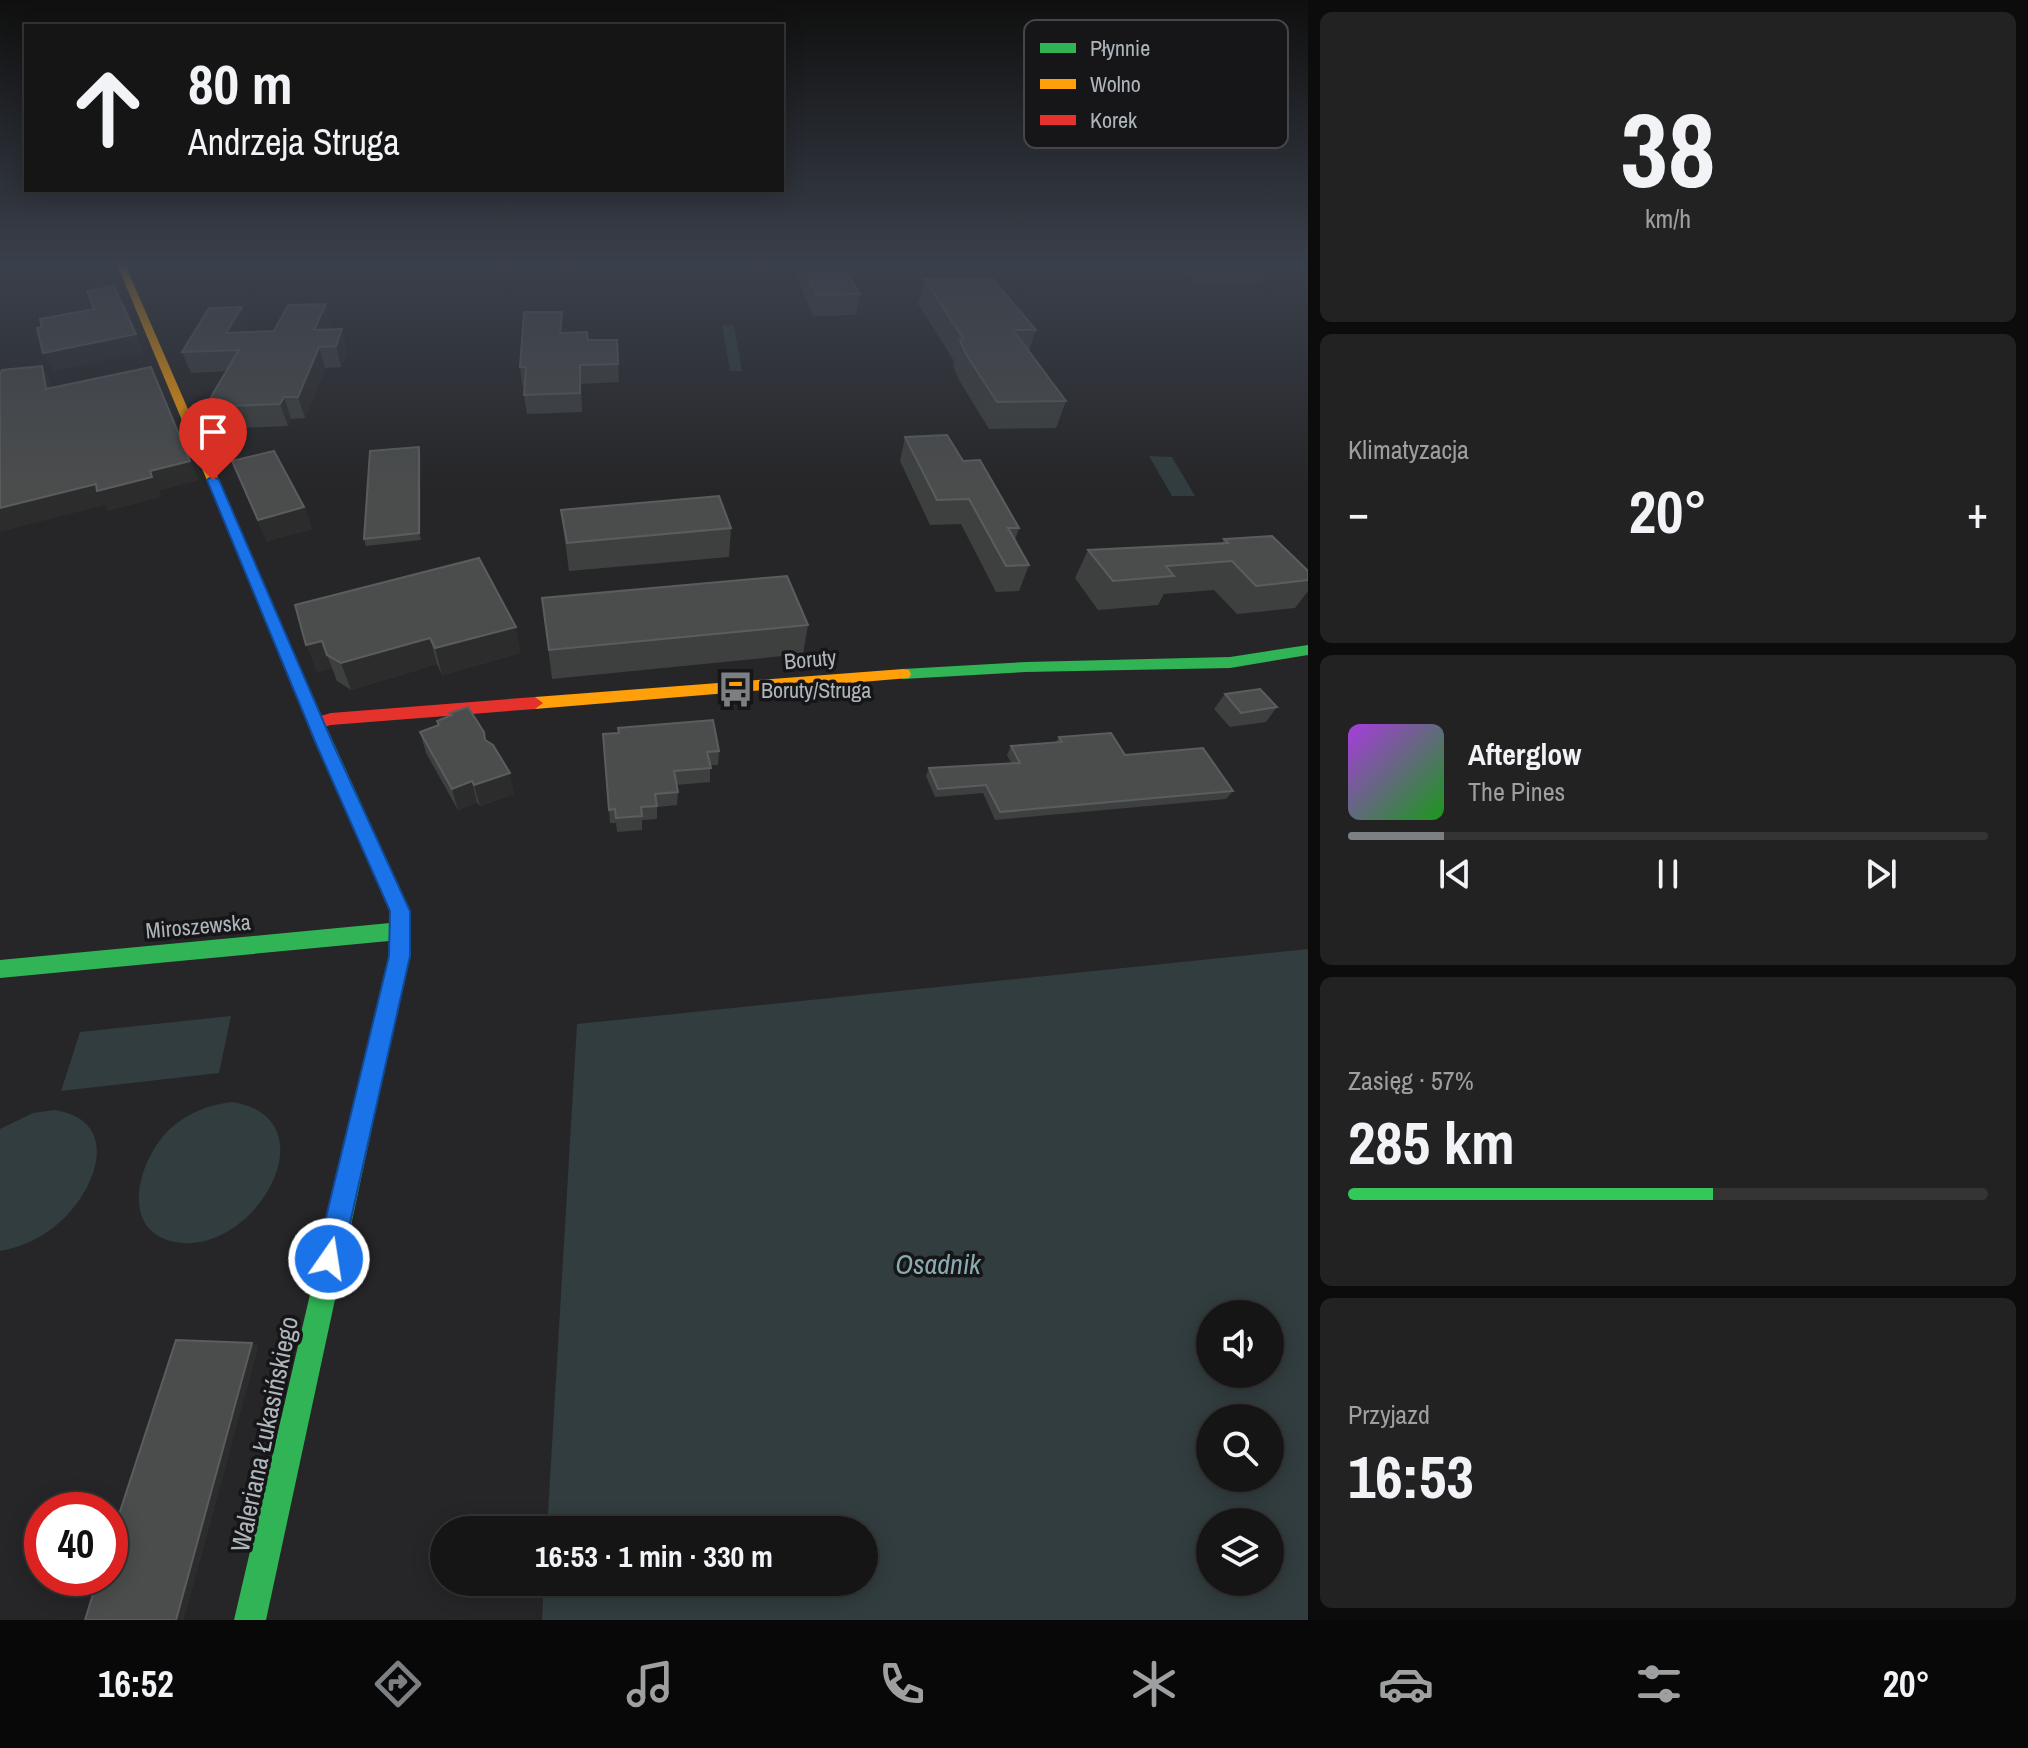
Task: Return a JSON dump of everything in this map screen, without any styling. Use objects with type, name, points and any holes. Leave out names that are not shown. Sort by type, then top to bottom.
[{"type":"street","points":[[152,338],[316,723],[400,911],[401,931]]},
{"type":"street","name":"Boruty","points":[[316,723],[331,719],[1006,666],[1266,661],[1308,650]]},
{"type":"street","name":"Miroszewska","points":[[0,969],[401,931]]},
{"type":"street","name":"Waleriana Łukasińskiego","points":[[250,1620],[399,956],[401,931]]},
{"type":"shaded area","points":[[0,338],[1308,338],[1308,1620],[0,1620]]},
{"type":"water","points":[[724,338],[736,338],[742,371],[730,371]]},
{"type":"water","points":[[1149,456],[1172,457],[1195,496],[1172,496]]},
{"type":"water","name":"Osadnik","points":[[1308,949],[1308,1620],[542,1620],[543,1596],[878,1596],[878,1516],[548,1516],[577,1024]]},
{"type":"water","points":[[231,1016],[219,1073],[61,1091],[80,1032]]},
{"type":"water","points":[[232,1102],[262,1113],[277,1133],[280,1157],[272,1184],[255,1209],[232,1229],[205,1241],[175,1242],[157,1235],[145,1223],[140,1208],[139,1191],[150,1156],[171,1128],[185,1118],[207,1107]]},
{"type":"water","points":[[55,1110],[76,1117],[89,1128],[96,1142],[92,1175],[84,1192],[60,1222],[40,1237],[0,1251],[0,1129],[33,1113]]},
{"type":"building","points":[[39,338],[118,338],[43,353]]},
{"type":"building","points":[[191,338],[339,338],[336,346],[319,347],[298,397],[284,397],[280,404],[205,407],[239,350],[182,352]]},
{"type":"building","points":[[522,338],[617,340],[618,364],[580,365],[580,393],[524,395],[526,367],[520,367]]},
{"type":"building","points":[[1019,338],[1066,401],[997,402],[966,354],[960,340]]},
{"type":"building","points":[[42,366],[46,389],[151,367],[190,461],[150,471],[152,477],[97,491],[96,484],[0,508],[0,373],[2,370]]},
{"type":"building","points":[[947,435],[963,461],[980,460],[1019,528],[1008,528],[1029,565],[1006,566],[969,499],[937,500],[905,437]]},
{"type":"building","points":[[419,447],[419,533],[364,539],[370,451]]},
{"type":"building","points":[[274,451],[304,507],[258,520],[232,461]]},
{"type":"building","points":[[719,496],[731,528],[567,543],[561,510]]},
{"type":"building","points":[[1272,536],[1308,571],[1308,580],[1256,586],[1232,561],[1166,566],[1174,576],[1113,581],[1088,550],[1228,543],[1224,539]]},
{"type":"building","points":[[479,558],[516,627],[435,648],[430,638],[341,663],[327,655],[322,641],[306,645],[295,605]]},
{"type":"building","points":[[787,576],[808,625],[549,650],[542,598]]},
{"type":"building","points":[[1260,689],[1277,707],[1241,713],[1225,694]]},
{"type":"building","points":[[468,707],[484,732],[485,740],[493,745],[510,773],[452,789],[420,732],[439,725],[437,721],[452,715],[450,713]]},
{"type":"building","points":[[713,720],[719,751],[707,752],[711,768],[674,771],[678,792],[655,794],[657,806],[641,807],[642,816],[616,818],[615,809],[609,810],[603,734],[619,733],[618,728]]},
{"type":"building","points":[[1111,733],[1125,755],[1203,748],[1233,791],[1000,812],[986,785],[938,789],[929,768],[1020,763],[1011,746],[1062,742],[1059,737]]},
{"type":"building","points":[[176,1340],[252,1343],[176,1620],[85,1620],[92,1596],[128,1596],[126,1492]]},
{"type":"traffic: fast","points":[[903,674],[1026,667],[1230,662],[1308,650]]},
{"type":"traffic: fast","points":[[250,1620],[399,956],[400,911],[309,706]]},
{"type":"traffic: fast","points":[[0,969],[401,931]]},
{"type":"traffic: slow","points":[[152,338],[309,706]]},
{"type":"traffic: slow","points":[[535,703],[903,674]]},
{"type":"traffic: jam","points":[[316,723],[331,719],[535,703]]},
{"type":"place","name":"Boruty/Struga","points":[[735,690]]},
{"type":"route","points":[[213,480],[400,911],[399,956],[329,1259]]}]
